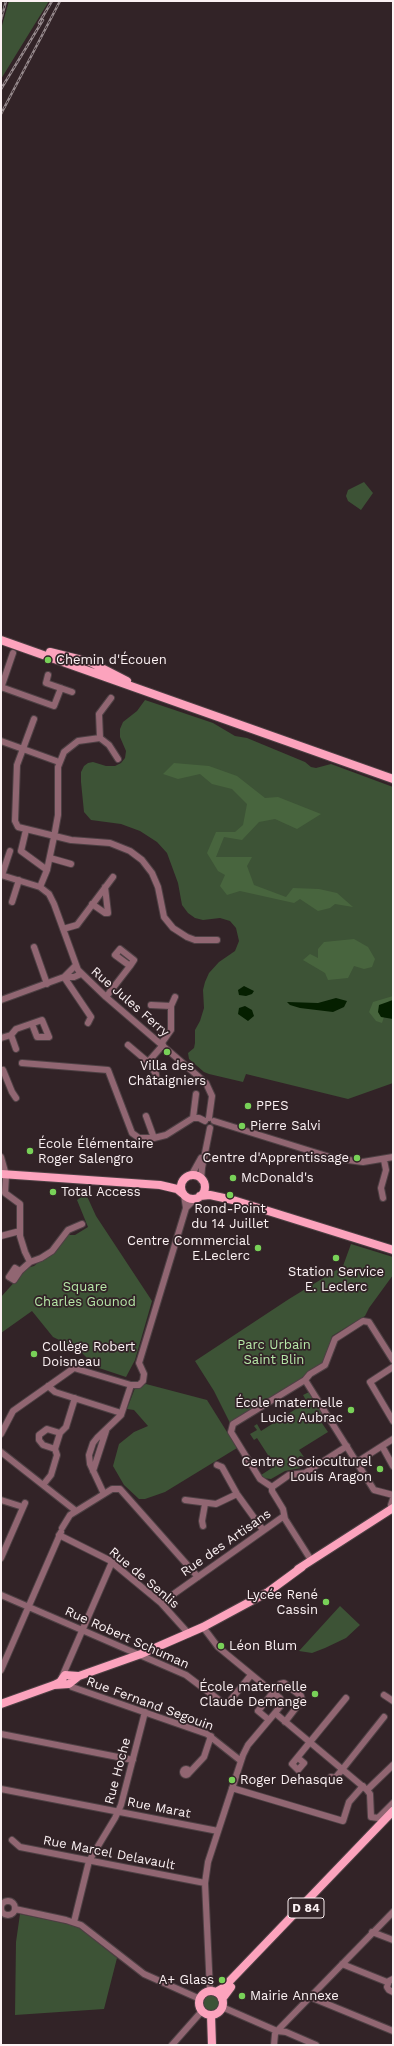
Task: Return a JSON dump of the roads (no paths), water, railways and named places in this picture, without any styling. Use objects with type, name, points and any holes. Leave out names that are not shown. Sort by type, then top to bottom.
[{"type":"main road","points":[[1,635],[52,653],[90,662],[158,696]]},
{"type":"main road","points":[[1,640],[393,779]]},
{"type":"main road","points":[[4,1175],[160,1185],[178,1184],[191,1176],[196,1176],[203,1182],[208,1191],[225,1198],[393,1250]]},
{"type":"main road","points":[[183,1181],[181,1187],[183,1194]]},
{"type":"main road","points":[[198,1197],[204,1189],[203,1182]]},
{"type":"main road","points":[[160,1185],[177,1189],[188,1198],[210,1195],[225,1198]]},
{"type":"main road","points":[[1,1704],[54,1685],[67,1678],[79,1676],[141,1654],[189,1634],[220,1618],[392,1510]]},
{"type":"main road","name":"D 84","points":[[213,1992],[223,1988],[393,1811]]},
{"type":"main road","name":"D 84","points":[[222,2003],[226,1991],[393,1819]]},
{"type":"main road","points":[[213,1992],[222,2003],[216,2013],[200,2013],[200,1998],[204,1994],[213,1992]]},
{"type":"main road","points":[[211,2014],[212,2045]]},
{"type":"street","points":[[13,653],[1,687],[54,706],[61,688]]},
{"type":"street","points":[[48,675],[46,683],[72,692]]},
{"type":"street","points":[[100,738],[99,714],[111,698]]},
{"type":"street","points":[[34,720],[17,765],[15,821],[18,827],[54,837],[110,844],[130,851],[142,860],[152,873],[158,887],[164,917],[173,928],[195,940],[218,940]]},
{"type":"street","points":[[40,887],[50,858],[58,815],[59,762],[64,752],[73,744],[88,739],[100,738],[112,748],[118,759]]},
{"type":"street","points":[[1,741],[59,762]]},
{"type":"street","points":[[26,830],[21,851],[47,870]]},
{"type":"street","points":[[1,875],[10,851]]},
{"type":"street","points":[[50,858],[71,864]]},
{"type":"street","name":"Rue Jules Ferry","points":[[1,875],[40,887],[52,897],[75,966],[81,974],[106,997],[206,1083],[212,1096],[210,1120]]},
{"type":"street","points":[[63,929],[77,925],[112,877]]},
{"type":"street","points":[[12,902],[19,880]]},
{"type":"street","points":[[92,904],[105,913],[108,913],[105,887]]},
{"type":"street","points":[[34,947],[47,984]]},
{"type":"street","points":[[64,977],[75,966]]},
{"type":"street","points":[[106,997],[130,966]]},
{"type":"street","points":[[1,1000],[64,977],[74,977],[81,974]]},
{"type":"street","points":[[64,977],[91,1017],[88,1022]]},
{"type":"street","points":[[148,1062],[162,1045],[171,1030],[170,1006],[175,997]]},
{"type":"street","points":[[151,1005],[170,1006]]},
{"type":"street","points":[[1,1038],[11,1035],[16,1029],[32,1024]]},
{"type":"street","points":[[11,1035],[16,1050]]},
{"type":"street","points":[[128,1045],[148,1062],[156,1074],[157,1082]]},
{"type":"street","points":[[22,1063],[108,1070],[134,1135],[144,1139],[154,1138],[170,1133],[193,1118],[199,1118],[210,1120],[333,1158],[363,1162],[384,1160],[393,1157]]},
{"type":"street","points":[[1,1071],[3,1070],[16,1098]]},
{"type":"street","points":[[193,1118],[196,1094]]},
{"type":"street","points":[[146,1116],[154,1138]]},
{"type":"street","points":[[203,1182],[204,1152],[210,1128],[205,1125],[210,1120]]},
{"type":"street","points":[[191,1176],[204,1152]]},
{"type":"street","points":[[1,1157],[4,1175],[3,1193],[20,1204],[20,1231],[23,1248],[30,1262]]},
{"type":"street","points":[[383,1198],[381,1188],[386,1170],[384,1160]]},
{"type":"street","points":[[1,1434],[13,1411],[74,1368],[131,1385],[139,1384],[144,1378],[139,1363],[186,1208],[183,1194]]},
{"type":"street","points":[[186,1208],[198,1197]]},
{"type":"street","points":[[20,1271],[30,1262],[47,1255],[68,1230],[82,1224]]},
{"type":"street","points":[[1,1236],[20,1231]]},
{"type":"street","points":[[311,1560],[284,1516],[283,1509],[272,1491],[272,1487],[260,1479],[231,1432],[231,1427],[306,1380],[310,1374],[327,1362],[335,1339],[363,1322],[369,1322],[393,1360]]},
{"type":"street","points":[[393,1367],[370,1382],[393,1421]]},
{"type":"street","points":[[306,1380],[374,1490],[393,1495]]},
{"type":"street","points":[[104,1494],[89,1460],[90,1455],[93,1443],[121,1415],[131,1385]]},
{"type":"street","points":[[48,1386],[55,1392],[118,1412],[121,1415]]},
{"type":"street","points":[[44,1485],[51,1475],[57,1455],[55,1449],[60,1433],[66,1427],[75,1398]]},
{"type":"street","points":[[55,1449],[43,1445],[39,1435],[47,1430],[60,1433]]},
{"type":"street","points":[[357,1462],[393,1439]]},
{"type":"street","points":[[272,1487],[289,1476],[306,1473],[347,1446]]},
{"type":"street","points":[[382,1446],[393,1466]]},
{"type":"street","points":[[1,1452],[76,1511]]},
{"type":"street","points":[[217,1465],[222,1467],[237,1494],[263,1530]]},
{"type":"street","points":[[1,1670],[68,1517],[116,1488],[120,1489],[198,1576]]},
{"type":"street","points":[[185,1500],[205,1504],[221,1503],[237,1494]]},
{"type":"street","points":[[392,1510],[393,1499]]},
{"type":"street","points":[[1,1500],[24,1505],[1,1558]]},
{"type":"street","points":[[203,1526],[202,1521],[205,1504]]},
{"type":"street","name":"Rue des Artisans","points":[[161,1603],[284,1516]]},
{"type":"street","name":"Rue de Senlis","points":[[61,1531],[112,1562],[161,1603],[189,1634]]},
{"type":"street","points":[[67,1678],[82,1629],[112,1562]]},
{"type":"street","name":"Rue Robert Schuman","points":[[1,1595],[141,1654],[186,1675],[223,1703],[229,1702],[251,1675]]},
{"type":"street","points":[[203,1627],[218,1647],[273,1692],[282,1702],[275,1713],[248,1745],[241,1761],[208,1862],[205,1883],[213,1992]]},
{"type":"street","name":"Rue Fernand Segouin","points":[[67,1678],[72,1687],[211,1736],[241,1761]]},
{"type":"street","points":[[269,1720],[258,1711],[280,1684],[284,1683],[302,1696],[302,1700],[285,1722]]},
{"type":"street","points":[[384,1695],[393,1701]]},
{"type":"street","points":[[298,1758],[346,1698]]},
{"type":"street","name":"Rue Hoche","points":[[74,1922],[89,1861],[118,1812],[145,1712]]},
{"type":"street","points":[[275,1713],[365,1788],[370,1794],[371,1817],[375,1819],[378,1818],[393,1803]]},
{"type":"street","points":[[331,1777],[335,1778],[384,1718]]},
{"type":"street","points":[[1,1734],[133,1760]]},
{"type":"street","points":[[190,1773],[204,1757],[211,1736]]},
{"type":"street","points":[[232,1788],[343,1821],[349,1802],[393,1765]]},
{"type":"street","name":"Rue Marat","points":[[1,1789],[218,1831]]},
{"type":"street","name":"Rue Marcel Delavault","points":[[12,1840],[20,1847],[205,1883]]},
{"type":"street","points":[[5,1902],[10,1902],[14,1905],[15,1909],[13,1913],[8,1915],[2,1912],[1,1907],[5,1902]]},
{"type":"street","points":[[15,1909],[74,1922],[87,1928],[144,1974],[200,1998]]},
{"type":"street","points":[[274,2045],[275,2034],[393,1912]]},
{"type":"street","points":[[372,1932],[393,1940]]},
{"type":"street","points":[[342,1964],[390,1981],[387,1989],[393,1992]]},
{"type":"street","points":[[310,1997],[393,2031]]},
{"type":"street","points":[[222,2003],[278,2031],[286,2032],[316,2045]]},
{"type":"street","points":[[168,2045],[200,2013]]},
{"type":"street","points":[[172,2045],[200,2013]]},
{"type":"railway","points":[[1,20],[6,1]]},
{"type":"railway","points":[[39,23],[52,1]]},
{"type":"railway","points":[[1,114],[60,1]]},
{"type":"railway","points":[[1,89],[43,20]]},
{"type":"place","name":"Chemin d'Écouen","points":[[48,660]]},
{"type":"place","name":"Villa des Châtaigniers","points":[[167,1052]]},
{"type":"place","name":"PPES","points":[[248,1106]]},
{"type":"place","name":"Pierre Salvi","points":[[242,1126]]},
{"type":"place","name":"École Élémentaire Roger Salengro","points":[[30,1151]]},
{"type":"place","name":"Centre d'Apprentissage","points":[[357,1158]]},
{"type":"place","name":"McDonald's","points":[[233,1178]]},
{"type":"place","name":"Total Access","points":[[53,1192]]},
{"type":"place","name":"Rond-Point du 14 Juillet","points":[[230,1195]]},
{"type":"place","name":"Centre Commercial E.Leclerc","points":[[258,1248]]},
{"type":"place","name":"Station Service E. Leclerc","points":[[336,1258]]},
{"type":"place","name":"Collège Robert Doisneau","points":[[34,1354]]},
{"type":"place","name":"École maternelle Lucie Aubrac","points":[[351,1410]]},
{"type":"place","name":"Centre Socioculturel Louis Aragon","points":[[380,1469]]},
{"type":"place","name":"Lycée René Cassin","points":[[326,1602]]},
{"type":"place","name":"Léon Blum","points":[[221,1646]]},
{"type":"place","name":"École maternelle Claude Demange","points":[[315,1694]]},
{"type":"place","name":"Roger Dehasque","points":[[232,1780]]},
{"type":"place","name":"A+ Glass","points":[[222,1980]]},
{"type":"place","name":"Mairie Annexe","points":[[242,1996]]},
{"type":"park label","name":"Square Charles Gounod","points":[[85,1294]]},
{"type":"park label","name":"Parc Urbain Saint Blin","points":[[274,1352]]}]
